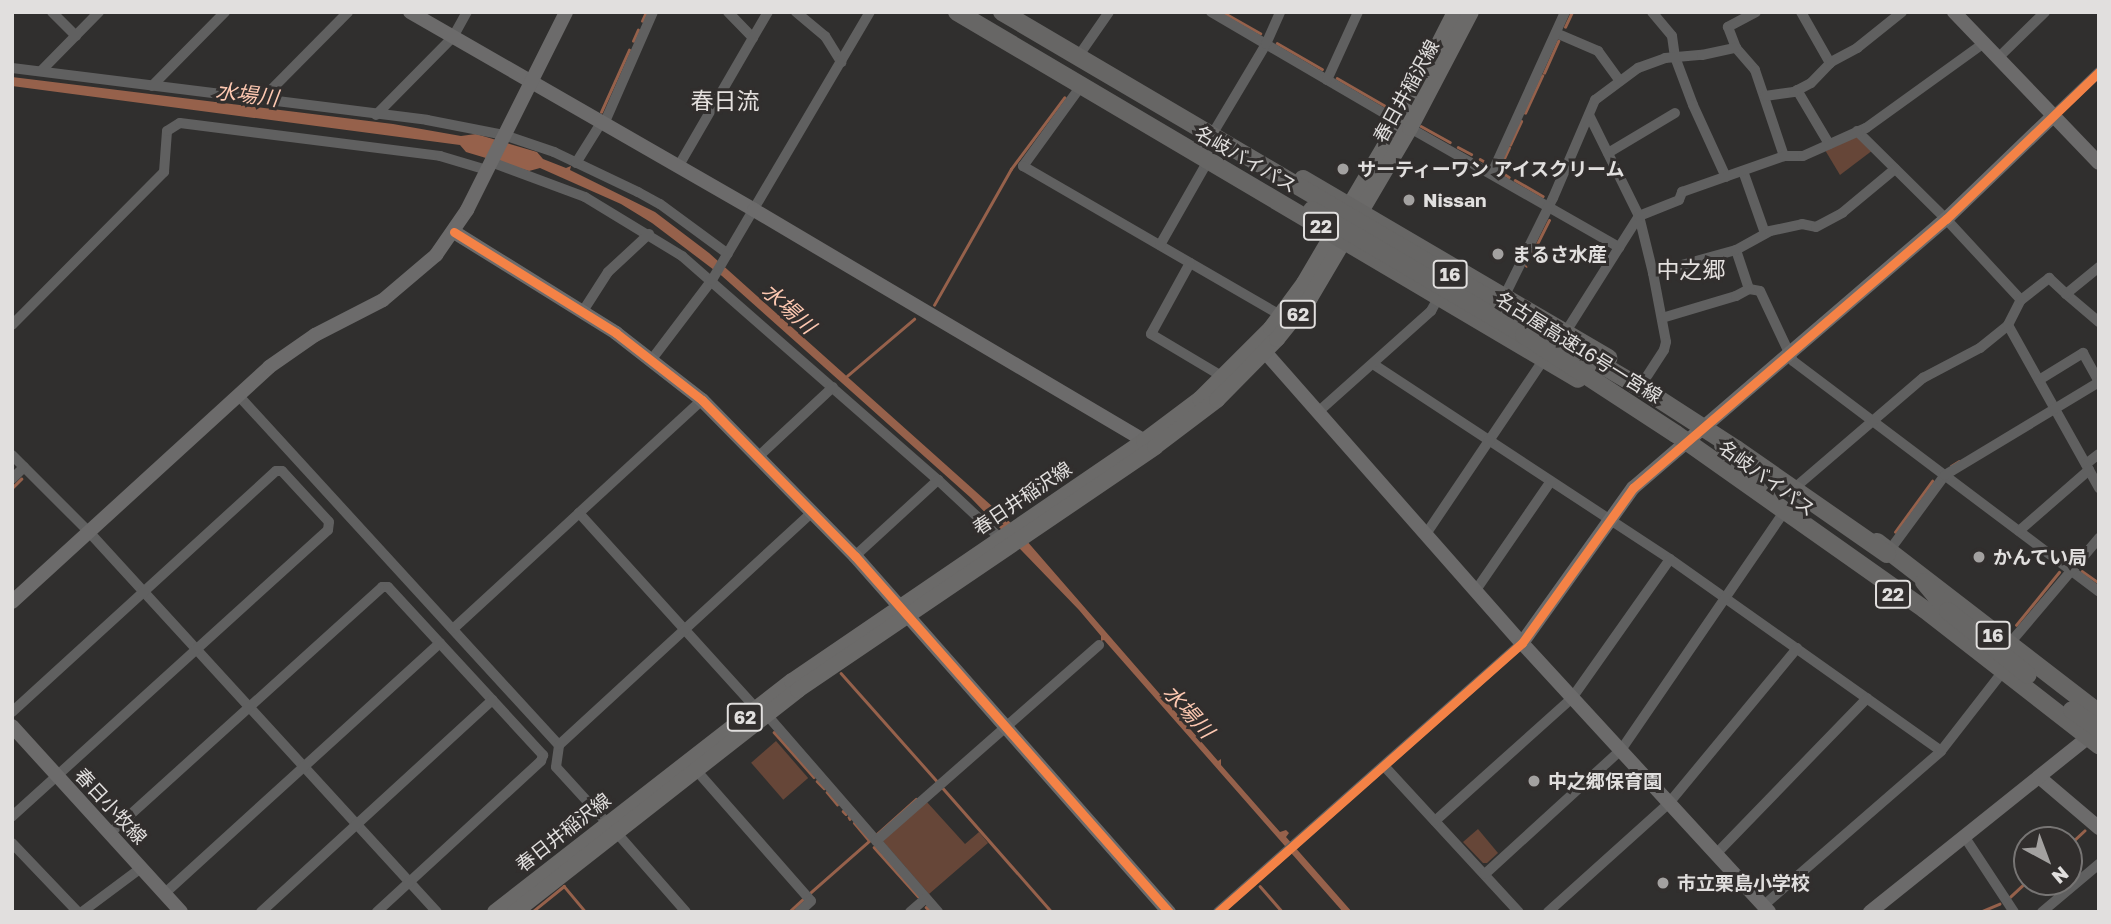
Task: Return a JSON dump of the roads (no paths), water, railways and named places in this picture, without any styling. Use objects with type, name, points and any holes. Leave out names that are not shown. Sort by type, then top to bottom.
[{"type":"highway","name":"名岐バイパス","points":[[957,12],[1440,295],[1683,444],[2094,738],[2099,751]]},
{"type":"highway","name":"名古屋高速16号一宮線","points":[[1002,12],[1648,393],[1793,488],[1924,582],[2099,715]]},
{"type":"highway","name":"名岐バイパス","points":[[1015,12],[1355,209],[1660,391],[1889,551],[2099,715]]},
{"type":"highway","name":"名古屋高速16号一宮線","points":[[971,14],[1513,328],[1676,433],[1924,609],[2094,738]]},
{"type":"highway","points":[[1660,391],[1684,423],[1683,444]]},
{"type":"highway","points":[[1708,423],[1713,436],[1732,454],[1763,496],[1782,515]]},
{"type":"highway","points":[[1924,582],[1948,611],[2094,738]]},
{"type":"main road","name":"春日井稲沢線","points":[[1405,125],[1455,12]]},
{"type":"main road","name":"春日井稲沢線","points":[[515,912],[612,828],[761,711],[1005,540],[1196,417],[1265,352],[1310,298],[1355,209],[1471,12]]},
{"type":"main road","name":"春日井稲沢線","points":[[1025,528],[1200,399],[1280,315],[1340,237]]},
{"type":"main road","name":"春日井稲沢線","points":[[495,912],[696,770],[761,711]]},
{"type":"street","points":[[52,12],[76,36]]},
{"type":"street","points":[[41,71],[99,12]]},
{"type":"street","points":[[152,86],[225,12]]},
{"type":"street","points":[[261,100],[348,12]]},
{"type":"street","points":[[410,12],[754,210],[1144,441]]},
{"type":"street","points":[[376,115],[453,37],[467,12]]},
{"type":"street","points":[[12,602],[238,395],[296,346],[399,289],[436,255],[454,232],[566,12]]},
{"type":"street","points":[[576,163],[602,124],[653,12]]},
{"type":"street","points":[[727,12],[753,38]]},
{"type":"street","points":[[678,167],[768,12]]},
{"type":"street","points":[[796,12],[825,36],[841,62]]},
{"type":"street","points":[[652,359],[714,278],[870,12]]},
{"type":"street","points":[[1082,51],[1109,12]]},
{"type":"street","points":[[1211,12],[1619,247]]},
{"type":"street","points":[[1216,128],[1266,44],[1280,12]]},
{"type":"street","points":[[1327,80],[1358,12]]},
{"type":"street","points":[[1492,173],[1565,12]]},
{"type":"street","points":[[1651,12],[1672,36],[1675,57],[1726,177]]},
{"type":"street","points":[[1756,12],[1728,27],[1736,48],[1755,70],[1784,156]]},
{"type":"street","points":[[1801,12],[1830,63]]},
{"type":"street","points":[[1765,96],[1797,90],[1811,83],[1830,63],[1857,48],[1902,12]]},
{"type":"street","points":[[1954,12],[2099,163]]},
{"type":"street","points":[[1998,58],[2045,12]]},
{"type":"street","points":[[1556,33],[1598,51],[1619,81]]},
{"type":"street","points":[[1565,333],[1639,216],[1679,200],[1682,192],[1784,156],[1802,156],[1857,131],[1984,43]]},
{"type":"street","points":[[1504,297],[1548,207],[1595,100],[1638,68],[1675,57],[1736,48]]},
{"type":"street","points":[[12,68],[427,120],[504,135],[576,163],[660,204],[727,257]]},
{"type":"street","points":[[1219,912],[1522,643],[1633,488],[1946,219],[2099,72]]},
{"type":"street","points":[[1081,86],[1023,166],[1280,315]]},
{"type":"street","points":[[1797,90],[1829,144]]},
{"type":"street","points":[[1608,153],[1675,113]]},
{"type":"street","points":[[1589,115],[1639,216],[1653,273],[1666,346],[1644,381]]},
{"type":"street","points":[[12,326],[164,172],[167,131],[180,123],[440,156],[489,166],[585,197],[649,234],[714,278],[1005,540]]},
{"type":"street","points":[[1857,131],[1946,219],[2021,300]]},
{"type":"street","points":[[1160,246],[1208,161]]},
{"type":"street","points":[[1653,273],[1736,250],[1765,233],[1802,224],[1816,227],[1895,169]]},
{"type":"street","points":[[1743,171],[1765,233]]},
{"type":"street","points":[[454,232],[583,312],[652,359],[702,400],[855,556],[1168,912]]},
{"type":"street","points":[[583,312],[608,272],[649,234]]},
{"type":"street","points":[[1736,250],[1749,289]]},
{"type":"street","points":[[1191,263],[1151,334],[1223,377]]},
{"type":"street","points":[[2066,294],[2099,267]]},
{"type":"street","points":[[1798,485],[1923,378],[1980,348],[2008,325],[2021,300],[2049,278],[2099,322]]},
{"type":"street","points":[[1661,318],[1736,296],[1749,289],[1760,291],[1793,361],[2099,592]]},
{"type":"street","points":[[1318,412],[1431,311],[1440,295]]},
{"type":"street","points":[[2008,325],[2099,488]]},
{"type":"street","points":[[1265,352],[1522,643],[1766,909],[1941,751],[2001,674]]},
{"type":"street","points":[[1889,551],[1945,475],[2099,382],[2083,353],[2039,380]]},
{"type":"street","points":[[1426,534],[1544,359]]},
{"type":"street","points":[[1373,364],[1726,597],[1941,751]]},
{"type":"street","points":[[758,456],[833,387]]},
{"type":"street","points":[[238,395],[559,745]]},
{"type":"street","points":[[453,629],[702,400]]},
{"type":"street","points":[[2019,531],[2099,454]]},
{"type":"street","points":[[12,455],[89,532],[437,912]]},
{"type":"street","points":[[12,479],[24,467]]},
{"type":"street","points":[[12,712],[275,471],[282,471],[329,522],[328,530],[12,817]]},
{"type":"street","points":[[855,556],[938,480]]},
{"type":"street","points":[[1476,590],[1551,481]]},
{"type":"street","points":[[686,912],[556,766],[559,745],[812,512]]},
{"type":"street","points":[[579,513],[761,711],[938,912]]},
{"type":"street","points":[[1485,874],[1621,750],[1782,515]]},
{"type":"street","points":[[2010,643],[2099,538]]},
{"type":"street","points":[[1435,821],[1572,698],[1670,559]]},
{"type":"street","points":[[110,833],[382,587],[388,587],[542,755],[541,761],[377,912]]},
{"type":"street","points":[[164,894],[440,643]]},
{"type":"street","points":[[876,841],[1099,645]]},
{"type":"street","points":[[1548,912],[1670,803],[1797,648]]},
{"type":"street","points":[[1716,854],[1867,698]]},
{"type":"street","points":[[261,912],[492,700]]},
{"type":"street","name":"春日小牧線","points":[[12,726],[177,910]]},
{"type":"street","points":[[1870,912],[2039,777],[2094,738]]},
{"type":"street","points":[[1385,767],[1519,912]]},
{"type":"street","points":[[696,770],[811,901],[799,912]]},
{"type":"street","points":[[2039,777],[2099,828]]},
{"type":"street","points":[[1964,836],[2014,912]]},
{"type":"street","points":[[12,843],[80,912],[141,868]]},
{"type":"street","points":[[2042,912],[2099,864]]},
{"type":"street","points":[[910,912],[926,898]]},
{"type":"waterway","points":[[642,21],[646,12]]},
{"type":"waterway","points":[[1223,12],[1260,33]]},
{"type":"waterway","points":[[1565,27],[1572,12]]},
{"type":"waterway","points":[[633,41],[638,30]]},
{"type":"waterway","points":[[1544,73],[1558,41]]},
{"type":"waterway","points":[[1277,43],[1322,69]]},
{"type":"waterway","points":[[601,112],[629,50]]},
{"type":"waterway","points":[[1525,113],[1542,76]]},
{"type":"waterway","points":[[1337,78],[1394,111]]},
{"type":"waterway","points":[[934,305],[1011,169],[1064,98]]},
{"type":"waterway","points":[[1510,145],[1521,121]]},
{"type":"waterway","points":[[1421,126],[1450,142]]},
{"type":"waterway","points":[[1458,147],[1471,154]]},
{"type":"waterway","points":[[1500,167],[1509,148]]},
{"type":"waterway","points":[[1480,159],[1485,162]]},
{"type":"waterway","points":[[1503,173],[1509,177]]},
{"type":"waterway","points":[[1515,180],[1543,196]]},
{"type":"waterway","points":[[1526,266],[1549,220]]},
{"type":"waterway","points":[[847,376],[914,319]]},
{"type":"waterway","points":[[1951,466],[1959,461]]},
{"type":"waterway","points":[[12,488],[21,479]]},
{"type":"waterway","points":[[1895,532],[1932,481]]},
{"type":"waterway","points":[[2082,571],[2098,582]]},
{"type":"waterway","points":[[2016,625],[2059,572]]},
{"type":"waterway","points":[[841,673],[937,781]]},
{"type":"waterway","points":[[774,732],[814,777]]},
{"type":"waterway","points":[[817,781],[824,788]]},
{"type":"waterway","points":[[942,787],[1052,912]]},
{"type":"waterway","points":[[827,792],[837,804]]},
{"type":"waterway","points":[[877,834],[916,799]]},
{"type":"waterway","points":[[843,811],[846,814]]},
{"type":"waterway","points":[[810,893],[869,841],[854,823]]},
{"type":"waterway","points":[[874,847],[918,896]]},
{"type":"waterway","points":[[532,912],[564,886],[586,912]]},
{"type":"waterway","points":[[1260,886],[1283,912]]},
{"type":"waterway","points":[[2010,897],[2013,894]]},
{"type":"waterway","points":[[789,912],[802,900]]},
{"type":"waterway","points":[[1980,912],[1999,904]]},
{"type":"waterway","points":[[926,907],[931,912]]},
{"type":"place","name":"サーティーワン アイスクリーム","points":[[1343,169]]},
{"type":"place","name":"Nissan","points":[[1409,200]]},
{"type":"place","name":"まるさ水産","points":[[1498,254]]},
{"type":"place","name":"かんてい局","points":[[1979,557]]},
{"type":"place","name":"中之郷保育園","points":[[1534,781]]},
{"type":"place","name":"市立栗島小学校","points":[[1663,883]]},
{"type":"district","name":"春日流","points":[[725,100]]},
{"type":"district","name":"中之郷","points":[[1691,269]]},
{"type":"water label","name":"水場川","points":[[247,94]]},
{"type":"water label","name":"水場川","points":[[789,308]]},
{"type":"water label","name":"水場川","points":[[1189,711]]}]
